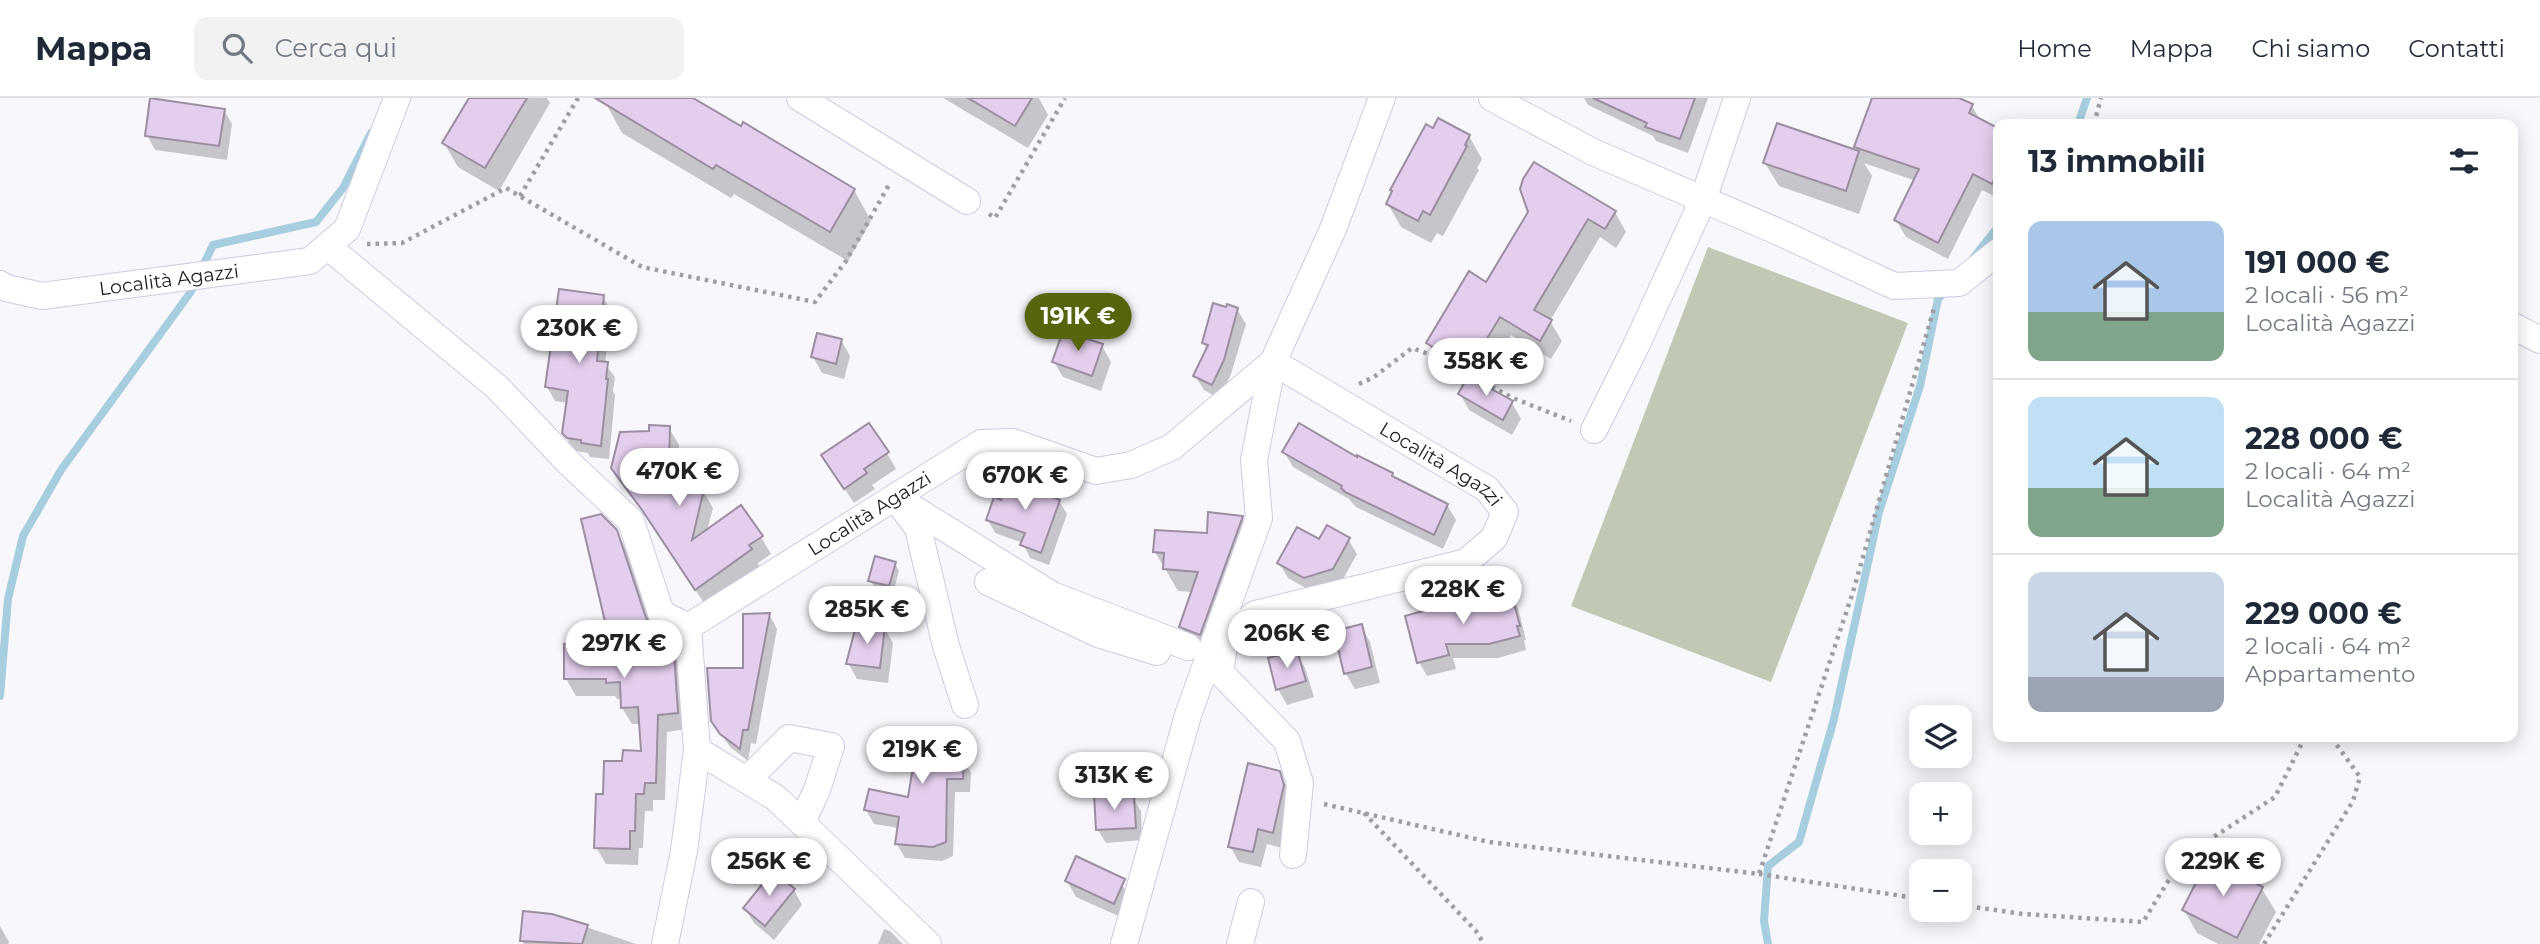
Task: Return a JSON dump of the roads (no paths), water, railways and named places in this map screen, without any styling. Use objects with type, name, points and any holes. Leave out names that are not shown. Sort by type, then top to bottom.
[{"type":"street","name":"Località Agazzi","points":[[2,290],[42,296],[310,261],[347,229],[397,98]]},
{"type":"street","points":[[800,98],[967,201]]},
{"type":"street","name":"Località Agazzi","points":[[1124,944],[1188,715],[1259,518],[1254,460],[1273,362],[1333,229],[1382,98]]},
{"type":"street","points":[[1492,98],[1530,107],[1592,152],[1781,233],[1894,286],[1959,283],[1993,256]]},
{"type":"street","points":[[1594,430],[1703,200],[1737,98]]},
{"type":"street","points":[[327,246],[497,387],[569,463],[631,521],[661,613],[688,627],[697,750],[684,850],[665,944]]},
{"type":"street","points":[[2518,329],[2540,341]]},
{"type":"street","name":"Località Agazzi","points":[[1273,362],[1487,489],[1505,512],[1494,538],[1466,562],[1255,614],[1225,641],[1220,672],[1287,741],[1300,783],[1293,855]]},
{"type":"street","name":"Località Agazzi","points":[[688,627],[981,443],[1013,442],[1097,471],[1131,465],[1172,447],[1273,362]]},
{"type":"street","points":[[895,497],[1052,594],[1188,647]]},
{"type":"street","points":[[895,497],[918,528],[946,646],[965,705]]},
{"type":"street","points":[[988,582],[1098,634],[1205,667]]},
{"type":"street","points":[[747,780],[789,738],[831,746],[817,790],[802,822]]},
{"type":"street","points":[[697,750],[776,798],[928,944]]},
{"type":"street","points":[[1240,944],[1251,902]]},
{"type":"waterway","points":[[2080,119],[2087,98]]},
{"type":"waterway","points":[[201,270],[213,245],[316,222],[343,188],[371,133]]},
{"type":"waterway","points":[[1974,257],[1993,233]]},
{"type":"waterway","points":[[0,696],[8,599],[23,536],[61,470],[196,282]]},
{"type":"waterway","points":[[1768,944],[1764,921],[1768,866],[1799,842],[1834,719],[1879,512],[1920,386],[1938,299],[1945,291]]}]
